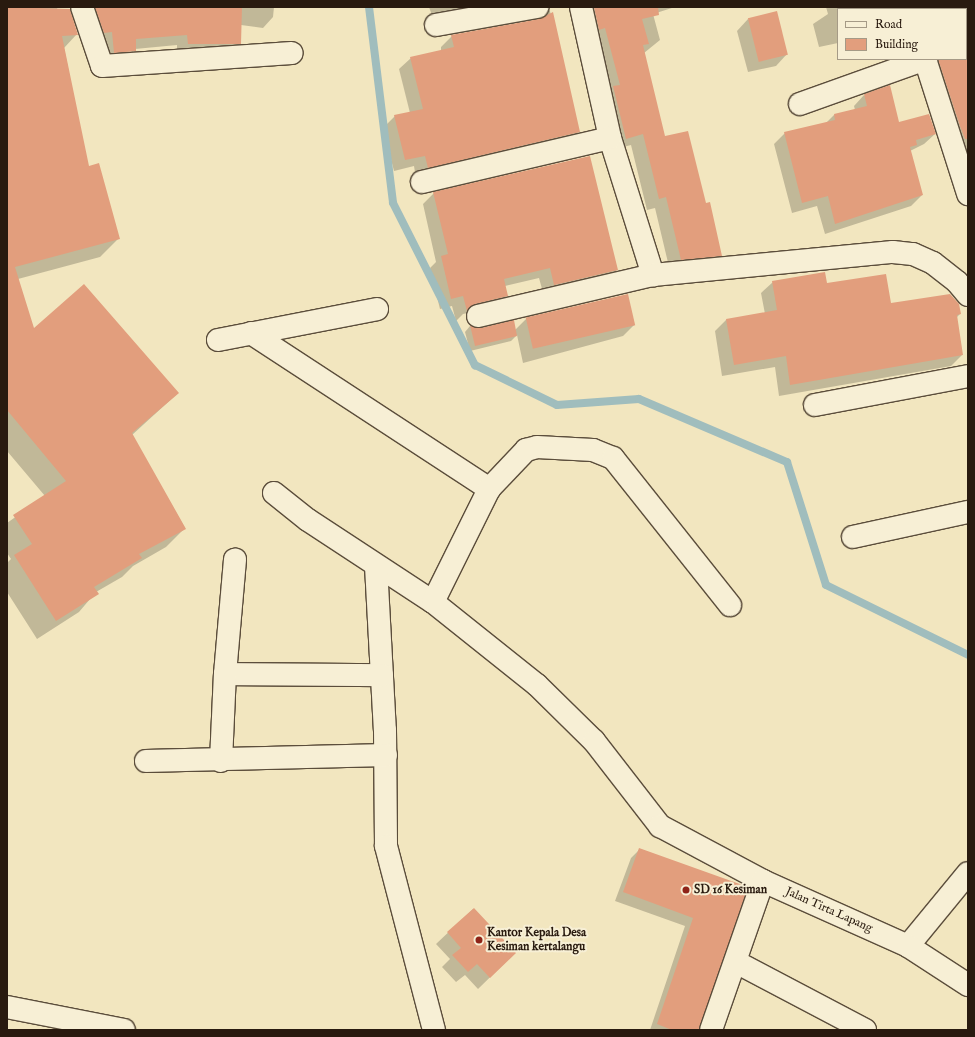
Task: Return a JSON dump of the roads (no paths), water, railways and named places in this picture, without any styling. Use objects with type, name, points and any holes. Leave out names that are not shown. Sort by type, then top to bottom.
[{"type":"street","points":[[82,7],[102,66],[292,53]]},
{"type":"street","points":[[436,26],[537,7]]},
{"type":"street","points":[[581,7],[610,138],[653,274]]},
{"type":"street","points":[[800,104],[922,60]]},
{"type":"street","points":[[925,60],[968,194]]},
{"type":"street","points":[[422,182],[610,138]]},
{"type":"street","points":[[478,316],[653,274],[893,252],[913,254],[933,263],[957,282],[968,295]]},
{"type":"street","points":[[218,340],[377,309]]},
{"type":"street","points":[[251,333],[490,489]]},
{"type":"street","points":[[815,405],[968,376]]},
{"type":"street","points":[[433,602],[490,489],[526,450],[531,448],[593,450],[605,453],[613,458],[666,522],[730,605]]},
{"type":"street","name":"Jalan Tirta Lapang","points":[[274,493],[308,520],[433,602],[537,685],[594,741],[660,826],[763,880],[908,946],[968,985]]},
{"type":"street","points":[[853,537],[968,512]]},
{"type":"street","points":[[221,761],[224,674],[235,559]]},
{"type":"street","points":[[376,566],[386,755],[386,846],[434,1030]]},
{"type":"street","points":[[224,674],[382,675]]},
{"type":"street","points":[[146,761],[221,761],[386,755]]},
{"type":"street","points":[[908,946],[968,873]]},
{"type":"street","points":[[711,1030],[736,962],[763,880]]},
{"type":"street","points":[[736,962],[866,1030]]},
{"type":"street","points":[[7,1007],[124,1030]]},
{"type":"waterway","points":[[369,7],[393,203],[475,365],[557,405],[639,399],[787,462],[826,585],[968,655]]},
{"type":"place","name":"SD 16 Kesiman","points":[[686,890]]},
{"type":"place","name":"Kantor Kepala Desa Kesiman kertalangu","points":[[479,940]]}]
